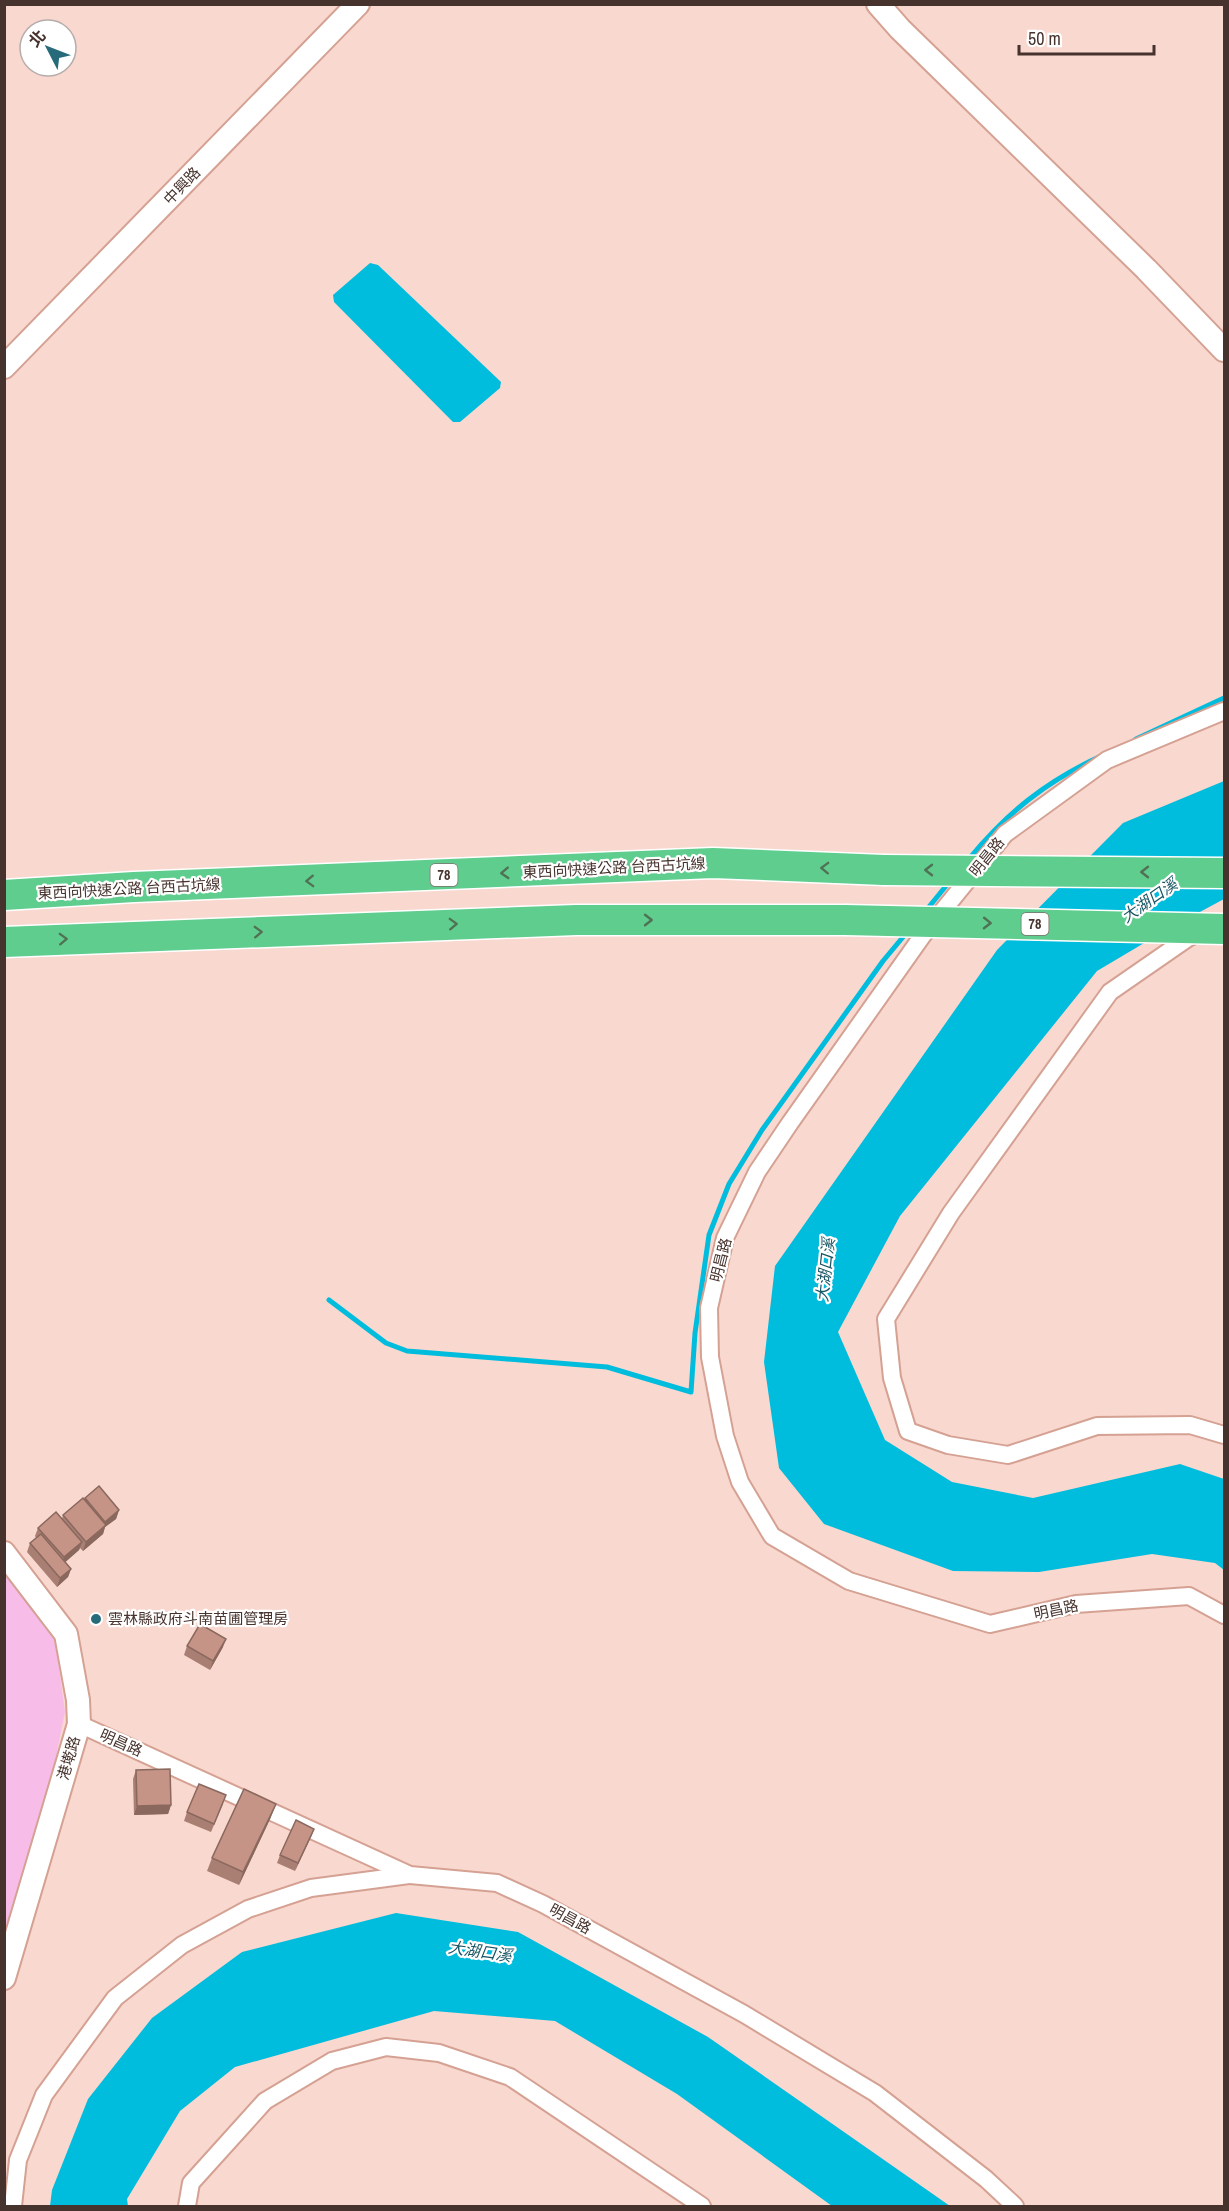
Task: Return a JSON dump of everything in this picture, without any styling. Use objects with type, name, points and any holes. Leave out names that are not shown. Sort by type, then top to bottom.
[{"type":"highway","name":"東西向快速公路 台西古坑線","points":[[4,895],[134,887],[713,864],[884,870],[1224,873]]},
{"type":"highway","name":"78","points":[[4,942],[576,920],[845,920],[1224,929]]},
{"type":"street","name":"中興路","points":[[4,367],[358,4]]},
{"type":"street","points":[[878,4],[1146,269],[1224,350]]},
{"type":"street","name":"明昌路","points":[[1224,711],[1107,760],[1005,834],[923,935],[757,1172],[725,1238],[710,1308],[710,1357],[725,1436],[740,1482],[772,1536],[849,1581],[990,1624],[1076,1604],[1189,1596],[1224,1615]]},
{"type":"street","points":[[1224,923],[1188,938],[1110,992],[951,1213],[886,1319],[892,1378],[908,1431],[948,1445],[1008,1455],[1096,1426],[1190,1425],[1224,1435]]},
{"type":"street","name":"港墘路","points":[[4,1553],[66,1634],[78,1700],[79,1724],[4,1978]]},
{"type":"street","name":"明昌路","points":[[79,1724],[410,1875],[497,1883],[543,1904],[734,2009],[875,2093],[986,2179],[1015,2206]]},
{"type":"street","points":[[14,2206],[18,2160],[44,2095],[115,1998],[182,1945],[248,1909],[311,1888],[410,1875]]},
{"type":"street","points":[[187,2206],[190,2183],[265,2101],[332,2061],[386,2047],[439,2053],[510,2077],[702,2206]]},
{"type":"shaded area","points":[[4,1571],[55,1639],[65,1712],[54,1766],[5,1935]]},
{"type":"water","points":[[370,263],[378,265],[501,382],[500,388],[460,422],[453,422],[334,302],[333,295]]},
{"type":"water","name":"大湖口溪","points":[[1224,781],[1224,899],[1097,971],[900,1216],[838,1332],[885,1440],[952,1482],[1033,1498],[1180,1464],[1224,1479],[1224,1570],[1215,1563],[1152,1554],[1039,1572],[953,1571],[824,1524],[779,1468],[764,1362],[775,1266],[997,950],[1123,823]]},
{"type":"water","name":"大湖口溪","points":[[396,1913],[518,1932],[708,2037],[950,2206],[832,2206],[677,2094],[555,2021],[434,2011],[235,2067],[180,2111],[127,2199],[128,2206],[50,2206],[52,2190],[88,2099],[152,2018],[242,1952]]},
{"type":"building","points":[[99,1486],[119,1510],[105,1522],[85,1498]]},
{"type":"building","points":[[83,1498],[106,1525],[86,1542],[63,1515]]},
{"type":"building","points":[[56,1512],[82,1542],[64,1557],[38,1528]]},
{"type":"building","points":[[41,1534],[71,1569],[60,1578],[30,1543]]},
{"type":"building","points":[[200,1624],[226,1639],[213,1661],[187,1646]]},
{"type":"building","points":[[170,1769],[171,1805],[137,1806],[136,1770]]},
{"type":"building","points":[[199,1784],[226,1795],[214,1824],[187,1812]]},
{"type":"building","points":[[244,1789],[276,1804],[243,1872],[212,1858]]},
{"type":"building","points":[[296,1820],[314,1829],[298,1863],[280,1855]]},
{"type":"waterway","points":[[1136,739],[1224,698]]},
{"type":"waterway","points":[[968,860],[998,827],[1028,800],[1062,776],[1101,756]]},
{"type":"waterway","points":[[924,913],[950,881]]},
{"type":"waterway","points":[[329,1300],[386,1343],[407,1351],[607,1367],[691,1392],[695,1333],[709,1235],[729,1184],[762,1130],[883,961],[908,931]]},
{"type":"place","name":"雲林縣政府斗南苗圃管理房","points":[[96,1619]]}]
